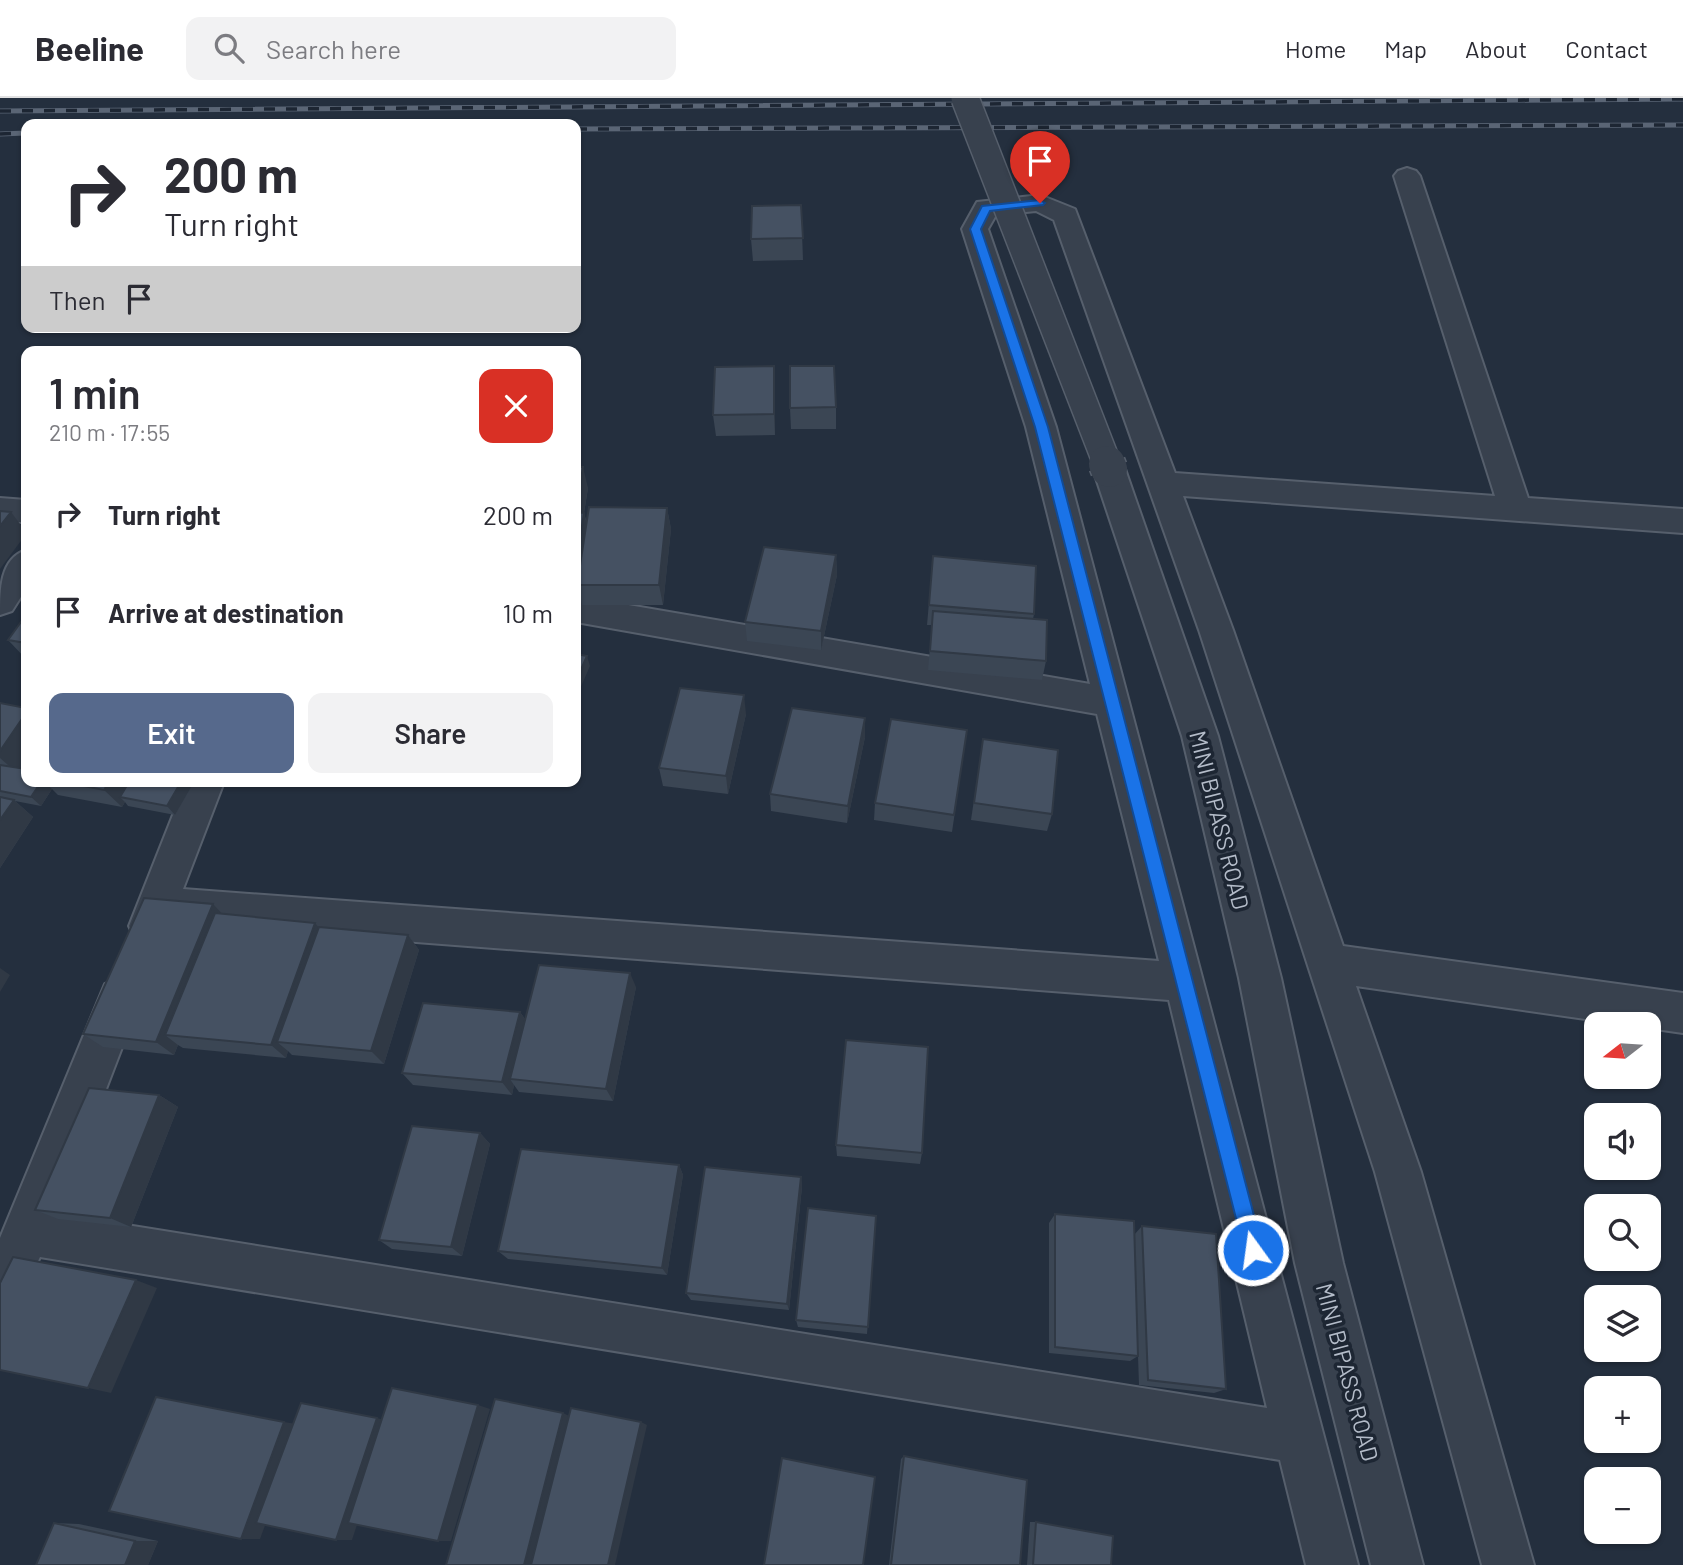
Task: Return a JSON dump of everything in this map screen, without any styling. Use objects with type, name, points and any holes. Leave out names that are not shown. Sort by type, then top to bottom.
[{"type":"street","name":"MINI BIPASS ROAD","points":[[965,98],[1109,469],[1200,736],[1260,978],[1319,1263],[1397,1565]]},
{"type":"street","points":[[1407,176],[1515,508]]},
{"type":"street","points":[[1332,1565],[1041,427],[975,229],[986,208],[1040,203],[1066,215],[1216,630],[1398,1172],[1508,1565]]},
{"type":"street","points":[[1163,483],[1683,521]]},
{"type":"street","points":[[0,510],[21,511]]},
{"type":"street","points":[[0,602],[21,570]]},
{"type":"street","points":[[581,610],[1113,702]]},
{"type":"street","points":[[0,1287],[28,1232],[203,787]]},
{"type":"street","points":[[157,905],[1185,982]]},
{"type":"street","points":[[1328,963],[1683,1013]]},
{"type":"street","points":[[28,1232],[1300,1438]]},
{"type":"building","points":[[801,205],[803,238],[751,239],[752,206]]},
{"type":"building","points":[[774,366],[774,414],[713,415],[715,367]]},
{"type":"building","points":[[790,366],[834,366],[836,407],[790,408]]},
{"type":"building","points":[[589,507],[667,508],[659,585],[581,585],[581,559]]},
{"type":"building","points":[[0,511],[11,512],[0,526]]},
{"type":"building","points":[[764,547],[836,555],[821,631],[745,622]]},
{"type":"building","points":[[933,556],[1036,566],[1034,614],[929,605]]},
{"type":"building","points":[[933,611],[1047,620],[1046,661],[930,651]]},
{"type":"building","points":[[21,622],[21,642],[8,640]]},
{"type":"building","points":[[581,655],[587,656],[581,670]]},
{"type":"building","points":[[680,688],[744,695],[726,776],[659,768]]},
{"type":"building","points":[[0,703],[21,707],[21,720],[0,751]]},
{"type":"building","points":[[792,708],[865,718],[848,806],[770,794]]},
{"type":"building","points":[[891,719],[967,730],[954,815],[875,803]]},
{"type":"building","points":[[983,739],[1058,750],[1052,814],[974,803]]},
{"type":"building","points":[[0,765],[21,768],[21,787],[38,787],[31,797],[0,791]]},
{"type":"building","points":[[126,787],[178,787],[167,806],[120,797]]},
{"type":"building","points":[[0,797],[14,800],[0,820]]},
{"type":"building","points":[[144,898],[213,904],[156,1042],[83,1034]]},
{"type":"building","points":[[215,913],[315,923],[271,1045],[165,1035]]},
{"type":"building","points":[[319,927],[408,935],[371,1051],[277,1042]]},
{"type":"building","points":[[539,965],[630,973],[606,1089],[510,1079]]},
{"type":"building","points":[[423,1003],[520,1012],[502,1082],[402,1073]]},
{"type":"building","points":[[846,1040],[928,1047],[922,1153],[836,1145]]},
{"type":"building","points":[[89,1088],[159,1095],[110,1218],[35,1210]]},
{"type":"building","points":[[412,1126],[480,1133],[451,1247],[379,1240]]},
{"type":"building","points":[[521,1149],[679,1165],[662,1268],[498,1251]]},
{"type":"building","points":[[705,1167],[801,1177],[787,1304],[686,1293]]},
{"type":"building","points":[[808,1208],[876,1216],[868,1327],[796,1320]]},
{"type":"building","points":[[1055,1214],[1134,1221],[1138,1356],[1055,1347]]},
{"type":"building","points":[[1142,1226],[1216,1234],[1226,1389],[1148,1380]]},
{"type":"building","points":[[13,1257],[136,1280],[88,1388],[0,1370],[0,1283]]},
{"type":"building","points":[[392,1388],[478,1405],[438,1541],[348,1523]]},
{"type":"building","points":[[156,1397],[284,1422],[241,1539],[109,1511]]},
{"type":"building","points":[[495,1399],[563,1413],[524,1565],[446,1565]]},
{"type":"building","points":[[301,1403],[377,1418],[336,1540],[256,1523]]},
{"type":"building","points":[[571,1408],[641,1422],[608,1565],[531,1565]]},
{"type":"building","points":[[904,1456],[1027,1480],[1020,1565],[891,1565]]},
{"type":"building","points":[[782,1458],[875,1477],[863,1565],[764,1565]]},
{"type":"building","points":[[1036,1522],[1113,1536],[1111,1565],[1033,1565]]},
{"type":"building","points":[[54,1523],[135,1541],[125,1565],[36,1565]]},
{"type":"railway","points":[[0,111],[1683,99]]},
{"type":"railway","points":[[581,129],[1683,125]]},
{"type":"railway","points":[[0,134],[21,133]]},
{"type":"route","points":[[1040,203],[986,208],[975,229],[1041,427],[1253,1250]]}]
